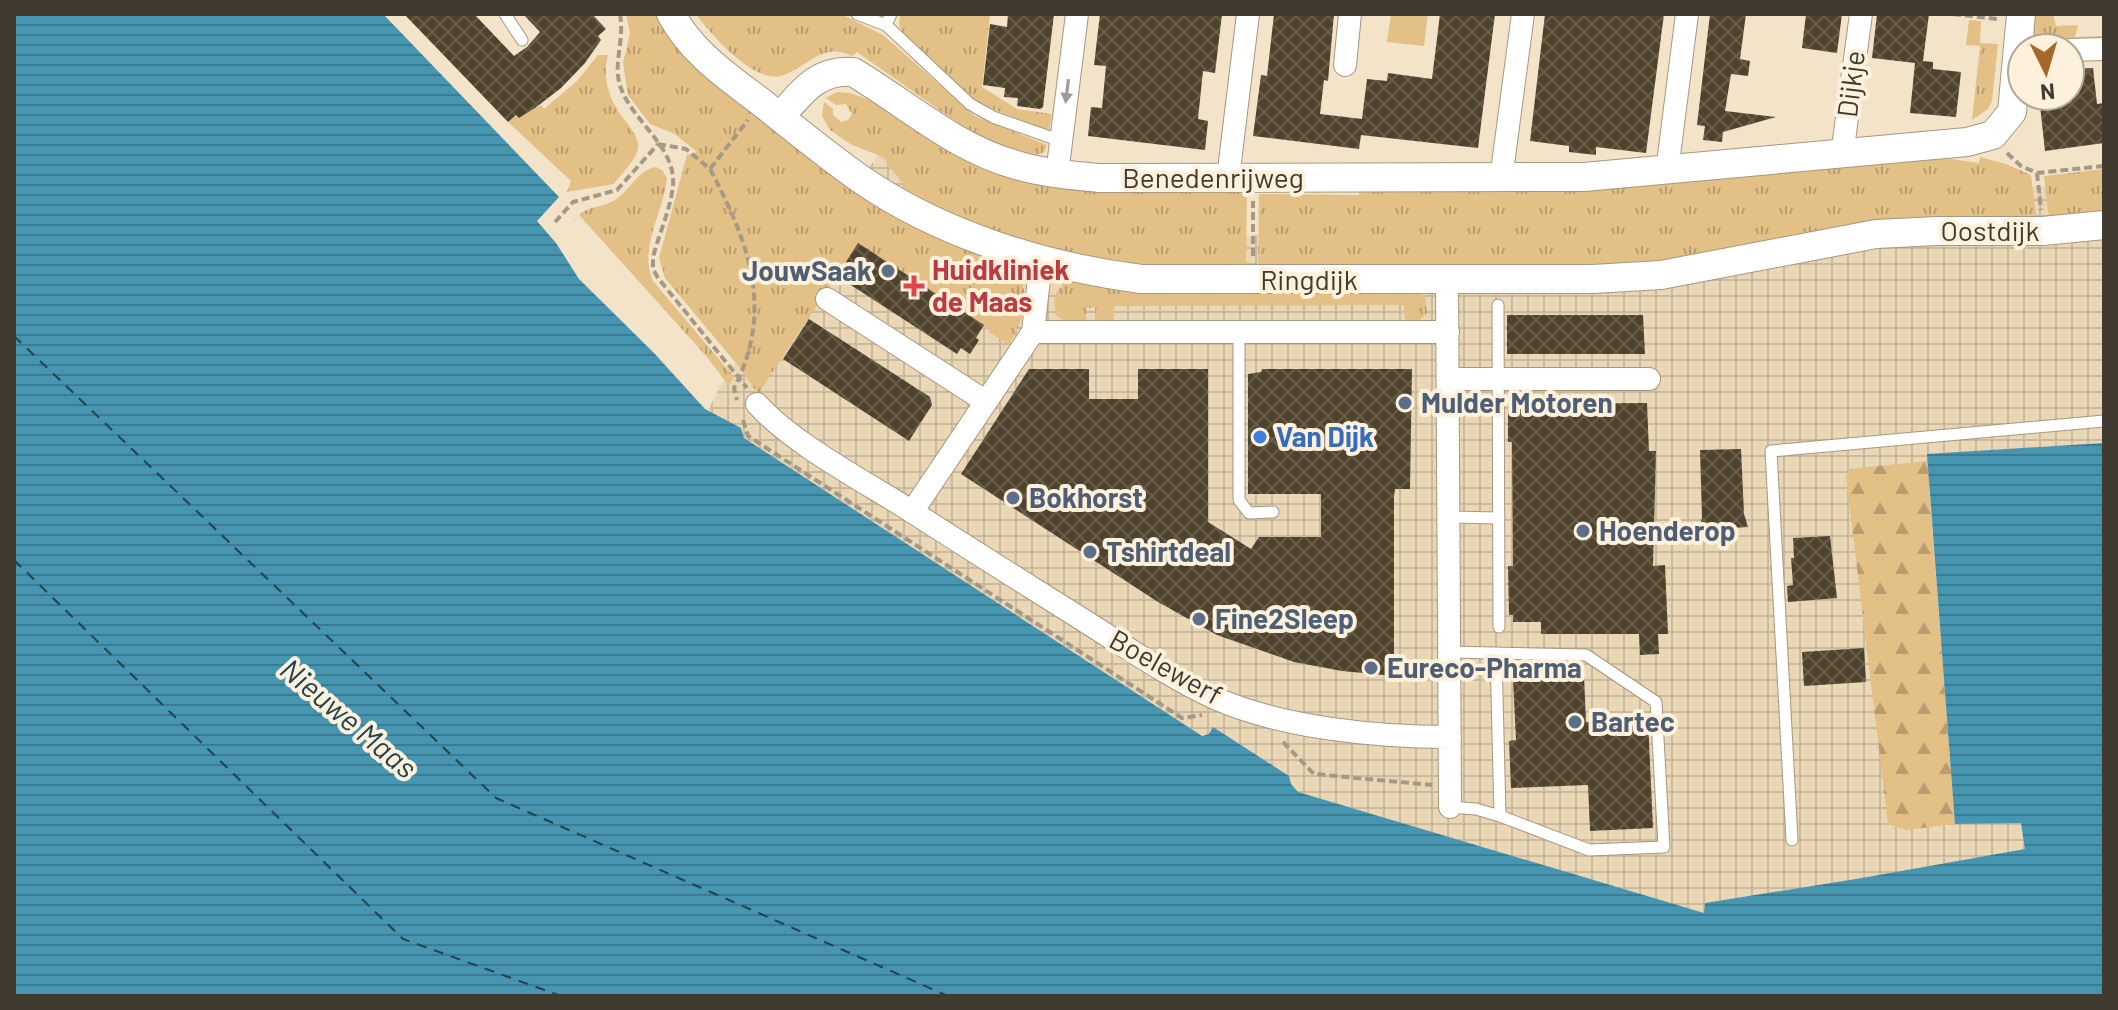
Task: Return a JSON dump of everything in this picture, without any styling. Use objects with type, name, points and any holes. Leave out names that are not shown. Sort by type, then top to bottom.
[{"type":"street","points":[[671,14],[679,29],[712,66],[780,117]]},
{"type":"street","points":[[1057,174],[1077,14]]},
{"type":"street","points":[[1241,184],[1248,14]]},
{"type":"street","points":[[1345,65],[1350,14]]},
{"type":"street","points":[[1501,179],[1523,14]]},
{"type":"street","points":[[1667,171],[1687,14]]},
{"type":"street","name":"Dijkje","points":[[1842,155],[1861,14]]},
{"type":"street","name":"Benedenrijweg","points":[[780,117],[814,79],[837,70],[853,72],[941,131],[980,152],[1012,164],[1057,174],[1099,178],[1241,184],[1396,176],[1501,179],[1584,177],[1842,155],[1967,142],[1993,135]]},
{"type":"street","points":[[1993,135],[2012,112]]},
{"type":"street","name":"Ringdijk","points":[[780,117],[864,182],[914,210],[984,242],[1088,273],[1141,279],[1593,279],[1661,275],[1876,234]]},
{"type":"street","name":"Oostdijk","points":[[1876,234],[2043,231],[2104,225]]},
{"type":"street","points":[[912,512],[1033,332],[1041,261]]},
{"type":"street","points":[[1447,280],[1450,807]]},
{"type":"street","points":[[827,299],[985,401]]},
{"type":"street","points":[[1033,332],[1448,332]]},
{"type":"street","points":[[1448,379],[1649,379]]},
{"type":"street","name":"Boelewerf","points":[[757,404],[770,418],[803,441],[912,512],[1163,670],[1218,699],[1337,730],[1399,737],[1450,737]]},
{"type":"lane","points":[[505,14],[522,40]]},
{"type":"lane","points":[[857,14],[888,20],[970,104],[993,117],[1061,141]]},
{"type":"lane","points":[[1498,305],[1499,627]]},
{"type":"lane","points":[[1239,331],[1239,500],[1249,513],[1273,512]]},
{"type":"lane","points":[[1792,840],[1771,451],[2104,421]]},
{"type":"lane","points":[[1449,517],[1499,518]]},
{"type":"lane","points":[[1449,652],[1586,655],[1656,702],[1664,847],[1589,850],[1500,816],[1476,809],[1450,807]]},
{"type":"lane","points":[[1496,653],[1500,816]]},
{"type":"path","points":[[620,14],[623,32],[618,75],[626,100],[670,161],[673,184],[653,257],[653,269],[740,377],[757,404]]},
{"type":"path","points":[[1953,14],[2020,18]]},
{"type":"path","points":[[710,169],[744,125]]},
{"type":"path","points":[[1993,135],[2021,166],[2037,173],[2104,166]]},
{"type":"path","points":[[658,144],[686,149],[710,169],[729,204],[746,247],[755,285],[753,331],[740,377]]},
{"type":"path","points":[[555,222],[573,202],[617,190],[658,144]]},
{"type":"path","points":[[2037,173],[2041,212]]},
{"type":"path","points":[[1241,184],[1253,268]]},
{"type":"shaded area","points":[[888,140],[1191,239],[2104,183],[2104,450],[2071,805],[2074,887],[1697,923],[1284,823],[696,435],[720,386]]},
{"type":"green space","points":[[626,14],[655,14],[671,39],[1006,260],[1021,281],[1025,301],[1020,323],[1009,345],[989,332],[990,329],[858,244],[758,394],[665,278],[659,258],[687,155],[697,152],[675,134],[650,124],[628,95],[623,63],[630,33]]},
{"type":"green space","points":[[696,14],[841,14],[883,35],[975,116],[1047,145],[1043,152],[1035,155],[998,144],[959,124],[857,52],[852,56],[842,52],[825,53],[784,75],[761,73],[735,56]]},
{"type":"green space","points":[[900,14],[990,14],[982,87],[1017,109],[1052,114],[1049,132],[978,103],[904,35],[899,25]]},
{"type":"green space","points":[[1391,14],[1428,14],[1424,46],[1387,42]]},
{"type":"green space","points":[[2033,14],[2053,14],[2056,26],[2078,25],[2076,32],[2031,32]]},
{"type":"green space","points":[[1969,20],[1981,21],[1980,43],[1998,44],[1992,101],[1988,109],[1972,120],[1980,46],[1966,45]]},
{"type":"green space","points":[[2104,36],[2104,43],[2086,43],[2086,37]]},
{"type":"green space","points":[[598,55],[608,55],[608,90],[634,133],[638,148],[632,162],[614,184],[567,192],[571,181],[508,122],[516,115],[519,118],[541,105],[544,109],[577,81]]},
{"type":"green space","points":[[837,92],[850,93],[886,106],[963,155],[1247,187],[1246,272],[1179,272],[1043,252],[913,198],[883,157],[852,145],[830,130],[822,116],[824,102],[841,122],[848,120],[852,114],[846,104],[836,105],[826,98]]},
{"type":"green space","points":[[1980,157],[2031,175],[2037,223],[1626,268],[1258,272],[1259,194],[1359,195],[1359,186],[1944,158],[1979,163]]},
{"type":"green space","points":[[656,167],[662,170],[667,178],[665,191],[648,255],[653,281],[734,377],[729,386],[707,357],[579,215],[615,200],[650,169]]},
{"type":"green space","points":[[2104,169],[2104,216],[2049,221],[2044,176]]},
{"type":"green space","points":[[1073,281],[1414,290],[1425,296],[1427,313],[1420,320],[1405,321],[1404,305],[1114,306],[1114,321],[1096,321],[1095,307],[1086,308],[1086,321],[1065,322],[1056,315],[1055,297],[1062,286]]},
{"type":"green space","points":[[1927,461],[1955,824],[1906,830],[1888,824],[1846,477],[1849,469]]},
{"type":"water","name":"Nieuwe Maas","points":[[14,14],[383,14],[559,197],[537,221],[556,243],[579,279],[705,409],[741,428],[744,438],[1202,736],[1209,734],[1213,727],[1289,776],[1298,792],[1704,913],[1705,903],[2025,849],[2021,823],[1955,824],[1927,454],[2104,443],[2104,996],[14,996]]},
{"type":"building","points":[[404,14],[474,14],[514,56],[540,32],[523,14],[592,14],[606,29],[598,36],[601,40],[585,63],[561,88],[535,108],[519,118],[516,115],[508,122]]},
{"type":"building","points":[[1008,14],[1054,14],[1043,107],[1040,109],[1017,106],[1018,98],[1004,97],[1005,88],[983,85],[990,24],[1007,27]]},
{"type":"building","points":[[1100,14],[1222,14],[1215,73],[1203,71],[1198,119],[1208,121],[1205,150],[1088,136],[1091,107],[1102,108],[1106,66],[1094,65]]},
{"type":"building","points":[[1274,14],[1334,14],[1328,81],[1324,80],[1320,114],[1362,119],[1367,79],[1387,81],[1388,73],[1432,79],[1440,14],[1495,14],[1478,148],[1361,135],[1359,149],[1253,136],[1261,75],[1267,76]]},
{"type":"building","points":[[1545,14],[1664,14],[1646,153],[1596,147],[1596,155],[1569,152],[1569,146],[1530,141]]},
{"type":"building","points":[[1710,14],[1746,14],[1740,59],[1750,61],[1748,76],[1731,74],[1725,111],[1776,117],[1723,132],[1722,142],[1703,140],[1705,126],[1697,125]]},
{"type":"building","points":[[1806,14],[1842,14],[1837,53],[1802,48]]},
{"type":"building","points":[[1877,14],[1929,14],[1923,61],[1933,62],[1933,69],[1961,72],[1956,117],[1910,113],[1915,63],[1872,58]]},
{"type":"building","points":[[2086,68],[2093,68],[2097,104],[2104,103],[2104,143],[2045,151],[2041,112],[2086,112]]},
{"type":"building","points":[[858,243],[984,325],[970,354],[961,348],[957,354],[837,276]]},
{"type":"building","points":[[1507,315],[1643,315],[1645,354],[1507,354]]},
{"type":"building","points":[[809,319],[930,397],[932,405],[909,441],[783,359]]},
{"type":"building","points":[[1029,369],[1089,369],[1089,399],[1138,399],[1138,369],[1208,369],[1208,522],[1251,549],[1259,537],[1321,537],[1321,494],[1248,494],[1248,374],[1261,372],[1262,369],[1412,369],[1410,489],[1395,489],[1394,497],[1394,676],[1294,662],[1217,635],[1158,602],[961,474]]},
{"type":"building","name":"Hoenderop","points":[[1647,403],[1649,451],[1656,451],[1653,566],[1665,565],[1668,634],[1658,634],[1659,654],[1640,655],[1639,634],[1541,634],[1541,622],[1513,622],[1513,615],[1509,615],[1508,566],[1513,566],[1512,442],[1508,442],[1508,404]]},
{"type":"building","points":[[1741,449],[1744,514],[1748,527],[1699,530],[1702,517],[1700,450]]},
{"type":"building","points":[[1830,536],[1837,598],[1788,602],[1787,586],[1793,585],[1793,538]]},
{"type":"building","points":[[1864,648],[1866,682],[1804,686],[1802,652]]},
{"type":"building","points":[[1584,676],[1586,722],[1648,719],[1653,828],[1590,831],[1588,785],[1511,788],[1509,741],[1516,740],[1513,679]]},
{"type":"ferry route","points":[[14,336],[496,798],[948,996]]},
{"type":"ferry route","points":[[14,560],[403,939],[561,996]]},
{"type":"place","name":"JouwSaak","points":[[888,271]]},
{"type":"place","name":"Huidkliniek de Maas","points":[[914,286]]},
{"type":"place","name":"Mulder Motoren","points":[[1405,403]]},
{"type":"place","name":"Van Dijk","points":[[1260,437]]},
{"type":"place","name":"Bokhorst","points":[[1013,498]]},
{"type":"place","name":"Hoenderop","points":[[1583,531]]},
{"type":"place","name":"Tshirtdeal","points":[[1090,552]]},
{"type":"place","name":"Fine2Sleep","points":[[1199,619]]},
{"type":"place","name":"Eureco-Pharma","points":[[1371,668]]},
{"type":"place","name":"Bartec","points":[[1575,722]]}]
